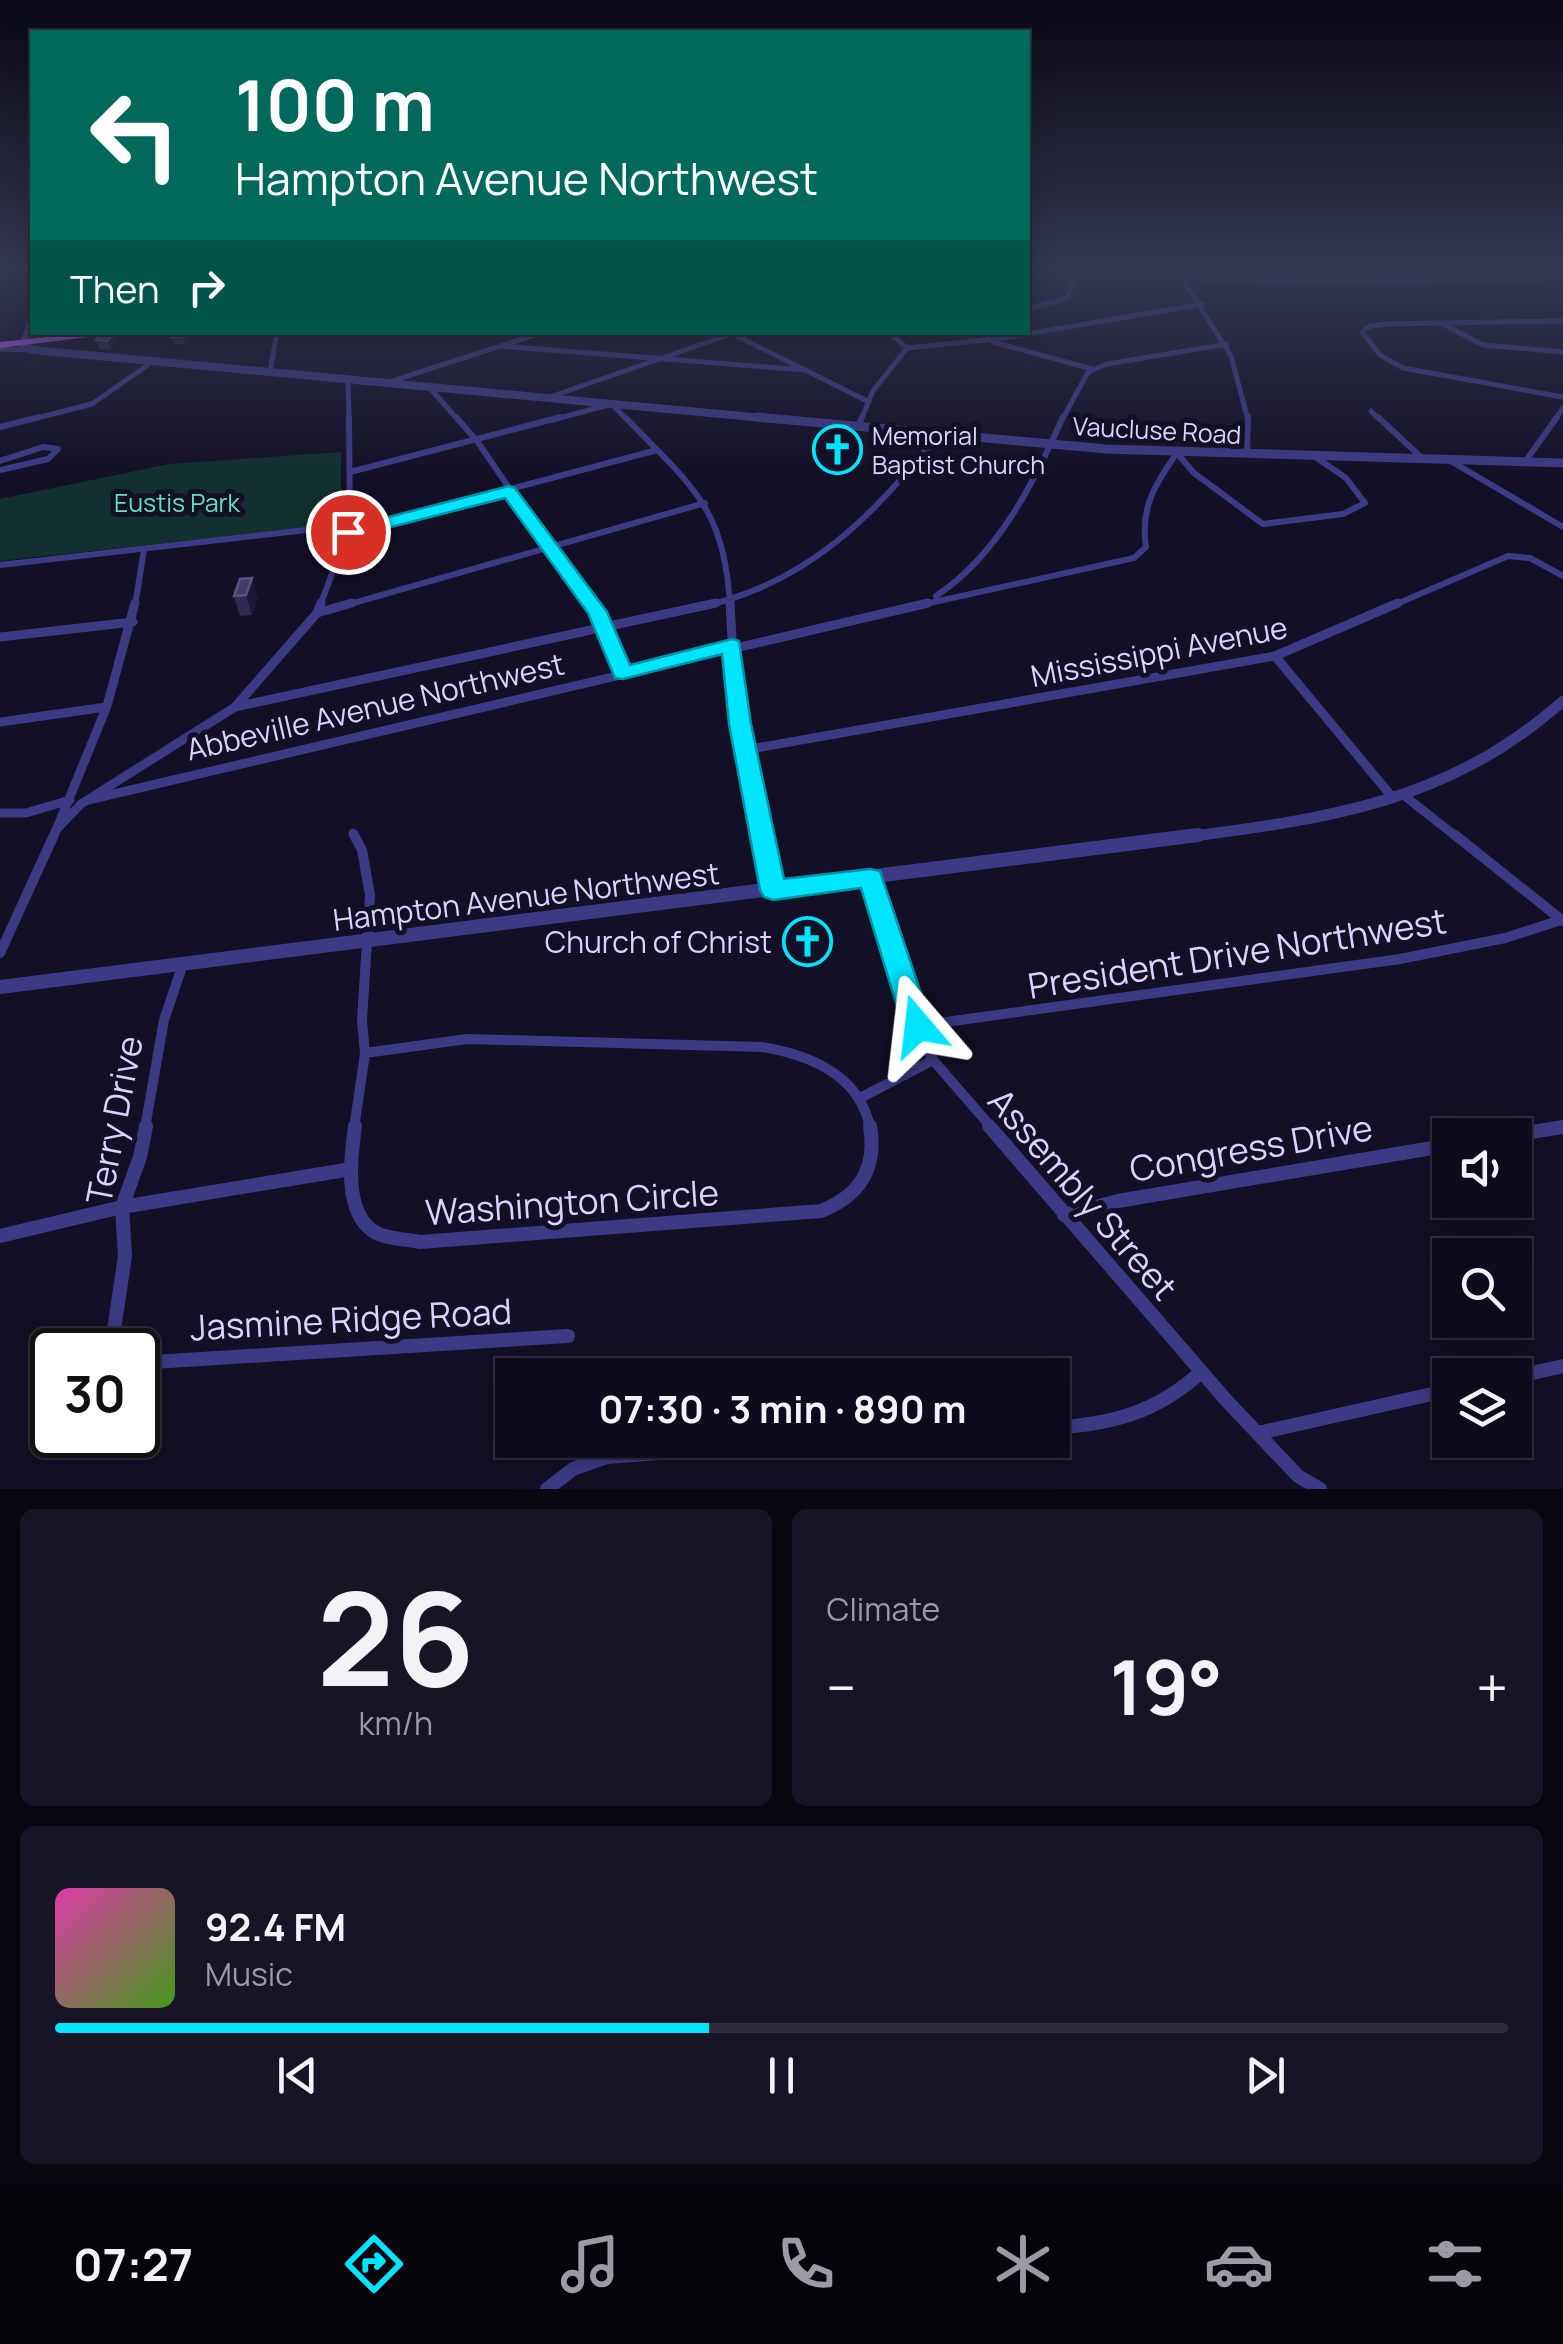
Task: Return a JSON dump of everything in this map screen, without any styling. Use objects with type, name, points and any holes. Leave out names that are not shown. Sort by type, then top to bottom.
[{"type":"main road","points":[[0,345],[30,346],[74,339]]},
{"type":"street","points":[[30,346],[31,339]]},
{"type":"street","points":[[270,372],[276,339]]},
{"type":"street","points":[[386,383],[520,339]]},
{"type":"street","points":[[547,398],[714,339]]},
{"type":"street","points":[[746,339],[867,401]]},
{"type":"street","points":[[897,339],[908,348],[990,339]]},
{"type":"street","points":[[1223,339],[1250,419],[1247,454]]},
{"type":"street","points":[[1367,339],[1380,355],[1402,368],[1563,397]]},
{"type":"street","points":[[1461,339],[1479,346],[1563,352]]},
{"type":"street","points":[[987,340],[1092,369],[1226,344]]},
{"type":"street","name":"Vaucluse Road","points":[[30,346],[152,362],[1050,444],[1176,453],[1563,463]]},
{"type":"street","points":[[500,346],[806,370]]},
{"type":"street","points":[[858,426],[867,401],[908,348]]},
{"type":"street","points":[[0,427],[92,404],[152,362]]},
{"type":"street","points":[[927,600],[970,572],[1050,444],[1082,378],[1092,369]]},
{"type":"street","points":[[55,831],[88,800],[234,706],[317,613],[349,529],[348,380]]},
{"type":"street","points":[[429,387],[477,441],[552,548],[603,628],[623,673]]},
{"type":"street","points":[[350,472],[612,404],[705,503],[722,538],[745,750],[773,890]]},
{"type":"street","points":[[1525,462],[1563,408]]},
{"type":"street","points":[[1371,411],[1424,459]]},
{"type":"street","points":[[234,706],[730,600],[779,584],[850,532],[884,500],[939,433]]},
{"type":"street","points":[[0,460],[43,447],[58,449],[48,459],[0,470]]},
{"type":"street","points":[[0,564],[349,529],[509,491],[656,450]]},
{"type":"street","points":[[1176,453],[1194,474],[1252,519],[1272,524],[1342,514],[1365,503],[1346,478],[1314,456]]},
{"type":"street","name":"Abbeville Avenue Northwest","points":[[88,800],[927,600],[1120,562],[1141,554],[1146,547],[1146,498],[1176,453]]},
{"type":"street","points":[[1448,460],[1563,528]]},
{"type":"street","points":[[317,613],[705,503]]},
{"type":"street","points":[[2,946],[71,800],[106,708],[133,622],[144,548]]},
{"type":"street","name":"Mississippi Avenue","points":[[745,750],[1275,656],[1508,556],[1530,558],[1563,576]]},
{"type":"street","points":[[0,638],[133,622]]},
{"type":"street","points":[[1275,656],[1400,799],[1562,920]]},
{"type":"street","name":"Hampton Avenue Northwest","points":[[0,987],[1258,830],[1335,816],[1400,799],[1500,753],[1563,701]]},
{"type":"street","points":[[0,722],[106,708]]},
{"type":"street","points":[[0,814],[26,813],[71,800]]},
{"type":"street","name":"Washington Circle","points":[[353,833],[363,845],[367,863],[369,940],[361,1022],[365,1053],[351,1170],[355,1206],[367,1226],[382,1237],[406,1242],[821,1211],[854,1195],[871,1170],[874,1148],[862,1097]]},
{"type":"street","name":"Assembly Street","points":[[870,878],[918,1026],[933,1060],[1201,1372],[1298,1476],[1320,1489]]},
{"type":"street","name":"President Drive Northwest","points":[[918,1026],[1400,959],[1504,938],[1562,920]]},
{"type":"street","name":"Terry Drive","points":[[114,1328],[126,1256],[122,1207],[140,1157],[164,1020],[183,964]]},
{"type":"street","points":[[365,1053],[467,1039],[748,1044],[779,1049],[816,1063],[841,1077],[862,1097],[933,1060]]},
{"type":"street","points":[[1532,1132],[1563,1127]]},
{"type":"street","name":"Congress Drive","points":[[1064,1215],[1118,1200],[1432,1148]]},
{"type":"street","points":[[0,1236],[122,1207],[351,1170]]},
{"type":"street","name":"Jasmine Ridge Road","points":[[160,1362],[568,1336]]},
{"type":"street","points":[[1532,1373],[1563,1366]]},
{"type":"street","points":[[1070,1427],[1108,1424],[1147,1413],[1166,1403],[1201,1372]]},
{"type":"street","points":[[1258,1433],[1432,1394]]},
{"type":"street","points":[[547,1489],[573,1470],[606,1458]]},
{"type":"green space","name":"Eustis Park","points":[[341,452],[341,524],[0,561],[0,499],[169,464]]},
{"type":"building","points":[[833,424],[849,426],[844,445],[826,443]]},
{"type":"building","points":[[252,578],[246,595],[234,596],[240,579]]},
{"type":"place","name":"Memorial Baptist Church","points":[[837,449]]},
{"type":"place","name":"Church of Christ","points":[[807,941]]},
{"type":"route","points":[[348,532],[509,491],[598,612],[605,627],[601,628],[623,673],[732,646],[740,724],[773,890],[870,878],[918,1026]]}]
